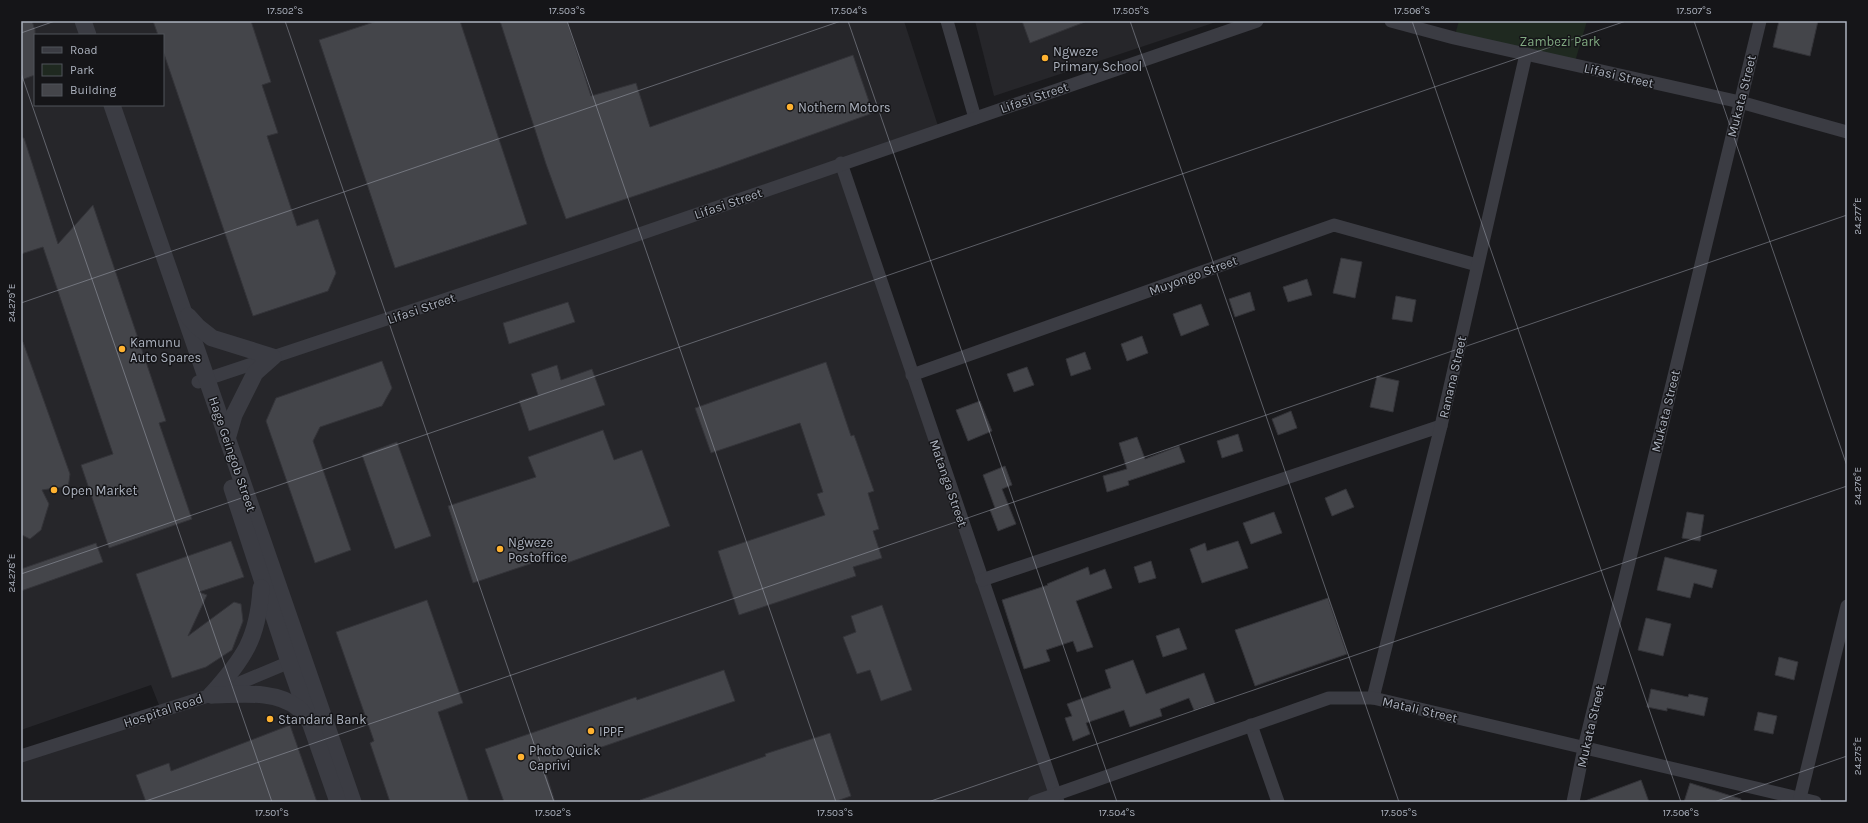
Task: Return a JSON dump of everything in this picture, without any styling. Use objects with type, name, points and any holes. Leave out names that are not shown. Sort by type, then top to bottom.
[{"type":"street","points":[[74,21],[79,34]]},
{"type":"street","points":[[83,21],[88,34]]},
{"type":"street","points":[[947,21],[974,118]]},
{"type":"street","name":"Lifasi Street","points":[[202,381],[599,248],[1257,21]]},
{"type":"street","name":"Lifasi Street","points":[[1391,21],[1454,38],[1740,102],[1847,132]]},
{"type":"street","name":"Mukata Street","points":[[1573,802],[1584,748],[1760,21]]},
{"type":"street","name":"Ranana Street","points":[[1373,698],[1441,426],[1526,54]]},
{"type":"street","name":"Hage Geingob Street","points":[[102,106],[202,381],[227,439],[295,659],[310,721],[338,802]]},
{"type":"street","name":"Hage Geingob Street","points":[[112,106],[184,311],[202,381],[262,580],[353,802]]},
{"type":"street","name":"Matanga Street","points":[[841,164],[1056,798]]},
{"type":"street","name":"Muyongo Street","points":[[912,375],[1334,225],[1477,266]]},
{"type":"street","points":[[184,311],[198,327],[212,338],[273,357]]},
{"type":"street","points":[[227,439],[234,415],[251,380],[255,373],[273,357]]},
{"type":"street","points":[[982,580],[1441,426]]},
{"type":"street","points":[[211,695],[234,669],[248,648],[257,624],[262,580]]},
{"type":"street","points":[[1800,801],[1847,606]]},
{"type":"street","name":"Hospital Road","points":[[21,756],[211,695],[295,659]]},
{"type":"street","points":[[211,695],[260,694],[282,700],[298,707],[310,721]]},
{"type":"street","name":"Matali Street","points":[[1034,802],[1056,798],[1329,698],[1373,698],[1800,801],[1815,802]]},
{"type":"street","points":[[1252,725],[1278,802]]},
{"type":"shaded area","points":[[21,21],[904,21],[939,129],[841,163],[1058,802],[21,802],[21,757],[161,710],[151,685],[21,730]]},
{"type":"shaded area","name":"Ngweze Primary School","points":[[975,21],[1219,21],[994,96]]},
{"type":"green space","name":"Zambezi Park","points":[[1459,21],[1587,21],[1574,65],[1454,38]]},
{"type":"building","points":[[21,21],[32,21],[35,30],[34,75],[21,80]]},
{"type":"building","points":[[153,21],[251,21],[271,82],[262,85],[278,133],[267,136],[297,226],[318,219],[336,273],[328,291],[253,316],[164,54],[164,34],[158,34]]},
{"type":"building","points":[[377,21],[460,21],[527,224],[395,268],[319,40]]},
{"type":"building","points":[[500,21],[567,21],[591,96],[636,83],[650,127],[853,55],[873,113],[721,167],[566,219],[546,164]]},
{"type":"building","points":[[1022,21],[1085,21],[1085,22],[1030,43]]},
{"type":"building","points":[[1779,21],[1818,21],[1810,56],[1773,47]]},
{"type":"building","points":[[21,138],[24,138],[58,244],[93,205],[166,421],[159,423],[192,519],[109,548],[81,465],[113,454],[43,247],[21,254]]},
{"type":"building","points":[[1341,258],[1362,262],[1355,298],[1333,293]]},
{"type":"building","points":[[1307,279],[1312,295],[1288,302],[1283,287]]},
{"type":"building","points":[[1250,292],[1255,310],[1235,317],[1229,299]]},
{"type":"building","points":[[1396,296],[1416,300],[1412,322],[1392,319]]},
{"type":"building","points":[[568,302],[575,322],[509,344],[503,323]]},
{"type":"building","points":[[1201,304],[1209,325],[1181,336],[1173,314]]},
{"type":"building","points":[[1142,336],[1148,353],[1127,361],[1121,344]]},
{"type":"building","points":[[21,342],[23,342],[70,474],[68,489],[62,487],[42,490],[49,504],[41,530],[30,539],[22,535],[21,531]]},
{"type":"building","points":[[1085,352],[1091,369],[1071,376],[1066,359]]},
{"type":"building","points":[[382,361],[392,388],[382,406],[320,427],[313,441],[351,550],[315,563],[266,421],[276,398]]},
{"type":"building","points":[[826,362],[851,436],[854,435],[874,491],[868,493],[879,529],[873,531],[882,558],[853,567],[856,576],[739,615],[718,551],[825,515],[817,494],[823,492],[800,423],[711,453],[695,408]]},
{"type":"building","points":[[557,365],[561,380],[592,369],[605,405],[529,431],[519,401],[538,395],[531,374]]},
{"type":"building","points":[[1027,367],[1034,385],[1014,392],[1007,374]]},
{"type":"building","points":[[1377,376],[1399,381],[1393,412],[1370,407]]},
{"type":"building","points":[[980,401],[992,431],[968,441],[956,410]]},
{"type":"building","points":[[1291,411],[1297,428],[1278,435],[1272,419]]},
{"type":"building","points":[[603,430],[614,460],[642,450],[670,526],[567,563],[563,553],[473,583],[448,506],[536,477],[528,457]]},
{"type":"building","points":[[1238,434],[1243,451],[1222,458],[1217,441]]},
{"type":"building","points":[[1137,437],[1145,459],[1179,446],[1185,462],[1128,481],[1129,485],[1107,492],[1103,476],[1127,469],[1119,443]]},
{"type":"building","points":[[397,442],[431,536],[395,549],[362,455]]},
{"type":"building","points":[[1005,466],[1012,485],[1002,489],[1016,524],[998,531],[990,510],[995,508],[983,475]]},
{"type":"building","points":[[1346,489],[1354,507],[1332,516],[1325,498]]},
{"type":"building","points":[[1274,512],[1282,533],[1251,544],[1243,523]]},
{"type":"building","points":[[1687,512],[1704,515],[1700,541],[1682,538]]},
{"type":"building","points":[[231,541],[244,577],[199,592],[207,595],[188,636],[234,602],[241,604],[243,621],[232,650],[206,667],[172,678],[136,574]]},
{"type":"building","points":[[1238,541],[1248,568],[1202,583],[1190,549],[1205,543],[1207,551]]},
{"type":"building","points":[[96,543],[103,562],[21,591],[21,569]]},
{"type":"building","points":[[1665,557],[1717,570],[1712,588],[1694,583],[1690,598],[1657,590]]},
{"type":"building","points":[[1151,561],[1156,578],[1139,583],[1134,567]]},
{"type":"building","points":[[1088,567],[1090,575],[1105,569],[1112,588],[1076,601],[1093,647],[1077,652],[1073,641],[1046,650],[1050,661],[1024,669],[1002,600],[1048,585],[1047,584]]},
{"type":"building","points":[[1328,598],[1347,654],[1255,686],[1235,630]]},
{"type":"building","points":[[427,600],[463,703],[438,712],[469,802],[390,802],[370,743],[374,741],[336,632]]},
{"type":"building","points":[[882,605],[912,690],[881,701],[870,670],[857,674],[843,637],[856,632],[851,616]]},
{"type":"building","points":[[1646,618],[1671,624],[1663,656],[1638,650]]},
{"type":"building","points":[[1179,628],[1187,649],[1163,657],[1156,636]]},
{"type":"building","points":[[1779,657],[1798,662],[1794,680],[1775,675]]},
{"type":"building","points":[[1133,660],[1146,694],[1204,673],[1215,703],[1194,710],[1189,698],[1160,709],[1162,716],[1130,727],[1124,710],[1086,723],[1090,734],[1073,741],[1065,718],[1072,716],[1067,704],[1111,688],[1105,670]]},
{"type":"building","points":[[724,670],[735,701],[544,767],[555,802],[504,802],[485,749],[636,697],[637,700]]},
{"type":"building","points":[[1651,689],[1688,697],[1689,694],[1708,698],[1704,716],[1667,708],[1667,711],[1647,707]]},
{"type":"building","points":[[1758,712],[1777,716],[1773,734],[1754,730]]},
{"type":"building","points":[[290,725],[317,802],[146,802],[136,775],[169,763],[171,771]]},
{"type":"building","points":[[830,733],[851,796],[834,802],[641,802],[640,800],[766,756],[765,754]]},
{"type":"building","points":[[1641,780],[1649,802],[1585,802],[1585,801]]},
{"type":"building","points":[[1690,783],[1741,799],[1741,802],[1684,802]]},
{"type":"place","name":"Ngweze Primary School","points":[[1045,58]]},
{"type":"place","name":"Nothern Motors","points":[[790,107]]},
{"type":"place","name":"Kamunu Auto Spares","points":[[122,349]]},
{"type":"place","name":"Open Market","points":[[54,490]]},
{"type":"place","name":"Ngweze Postoffice","points":[[500,549]]},
{"type":"place","name":"Standard Bank","points":[[270,719]]},
{"type":"place","name":"IPPF","points":[[591,731]]},
{"type":"place","name":"Photo Quick Caprivi","points":[[521,757]]}]
